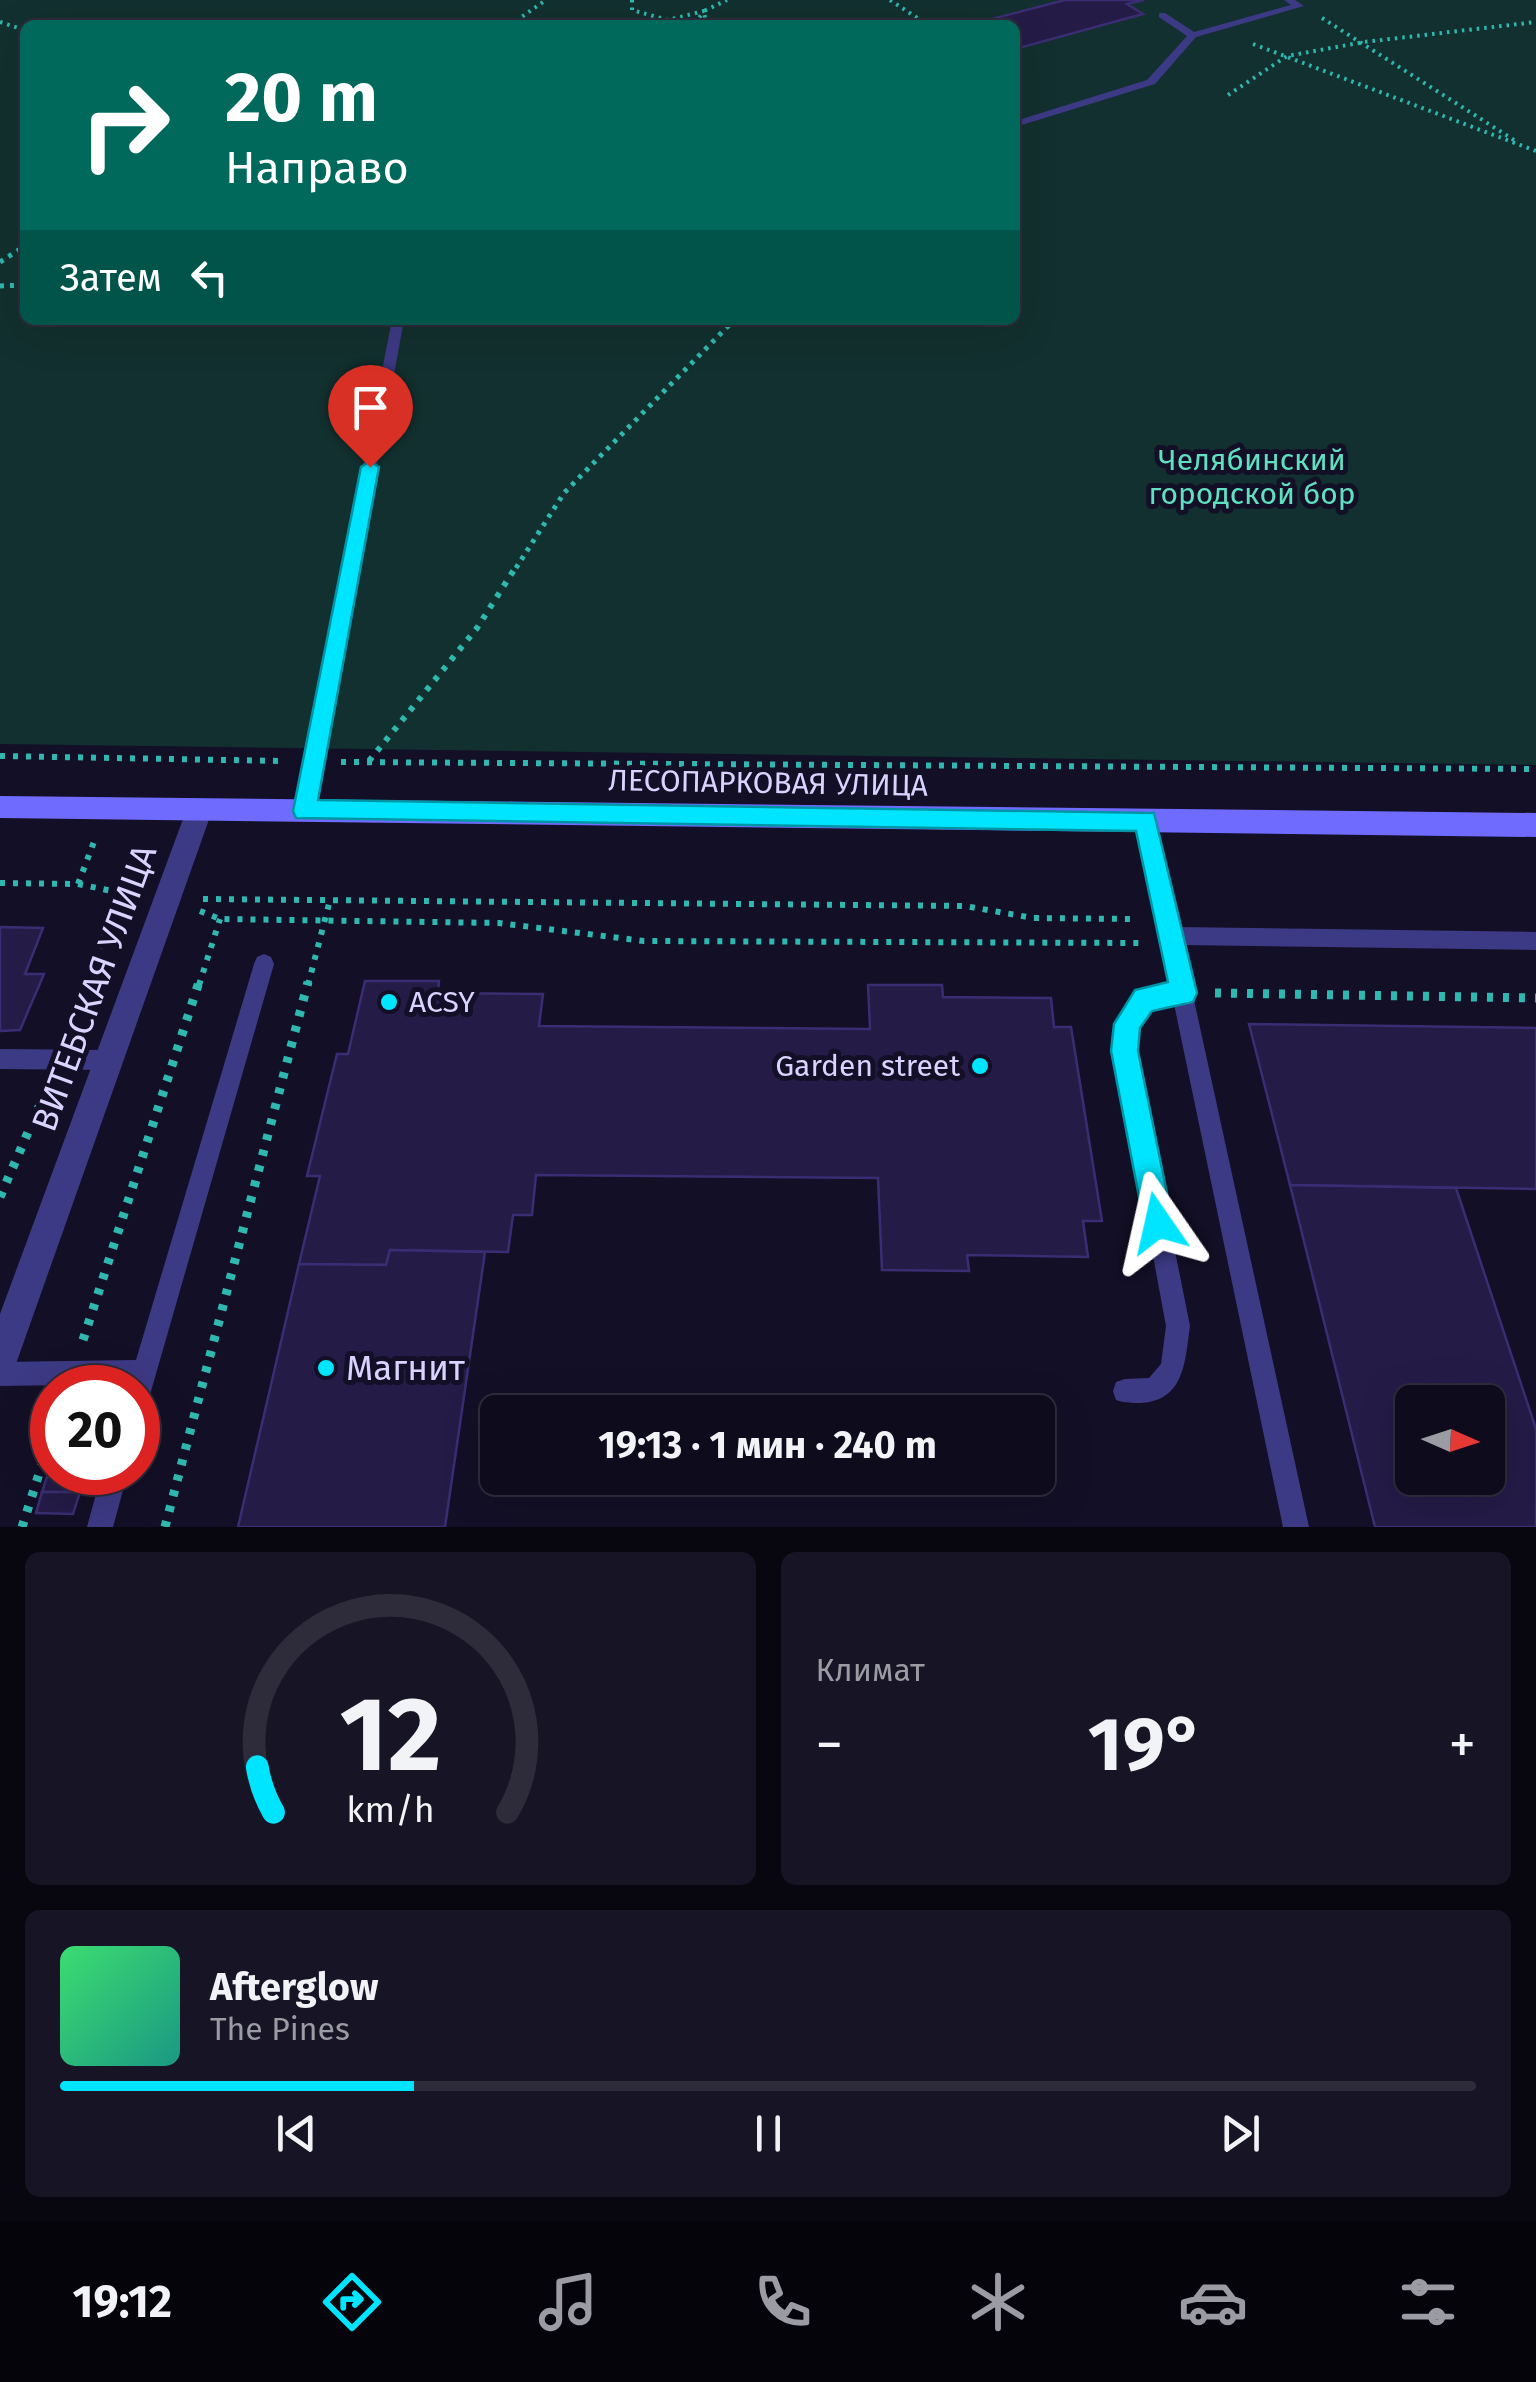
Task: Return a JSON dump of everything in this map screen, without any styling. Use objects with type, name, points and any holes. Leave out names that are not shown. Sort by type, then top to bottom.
[{"type":"main road","name":"ЛЕСОПАРКОВАЯ УЛИЦА","points":[[0,807],[1536,825]]},
{"type":"street","name":"ВИТЕБСКАЯ УЛИЦА","points":[[0,1361],[12,1293],[107,1060],[199,811]]},
{"type":"lane","points":[[1020,122],[1151,82],[1193,35],[1294,3]]},
{"type":"lane","points":[[1162,15],[1193,35]]},
{"type":"lane","points":[[304,811],[397,325]]},
{"type":"lane","points":[[1145,820],[1296,1527]]},
{"type":"lane","points":[[1168,928],[1536,941]]},
{"type":"lane","points":[[147,1365],[264,964]]},
{"type":"lane","points":[[1125,1390],[1155,1390],[1172,1369],[1178,1326],[1124,1051],[1127,1024],[1144,1000],[1181,984]]},
{"type":"lane","points":[[0,1059],[107,1060]]},
{"type":"lane","points":[[0,1374],[30,1374]]},
{"type":"lane","points":[[100,1527],[109,1495]]},
{"type":"path","points":[[517,20],[546,0]]},
{"type":"path","points":[[632,0],[632,10],[668,20],[704,11],[727,0]]},
{"type":"path","points":[[890,0],[920,20]]},
{"type":"path","points":[[1294,3],[1364,42],[1525,148]]},
{"type":"path","points":[[698,20],[704,11]]},
{"type":"path","points":[[704,11],[705,20]]},
{"type":"path","points":[[1228,96],[1287,56],[1364,42],[1536,22]]},
{"type":"path","points":[[1214,30],[1536,152]]},
{"type":"path","points":[[368,762],[477,628],[564,493],[729,325]]},
{"type":"path","points":[[0,756],[1536,769]]},
{"type":"path","points":[[0,883],[78,884],[166,899],[965,906],[1033,918],[1168,928]]},
{"type":"path","points":[[166,899],[220,918],[499,924],[644,942],[1144,944],[1181,984],[1204,993],[1536,998]]},
{"type":"path","points":[[164,1527],[330,899]]},
{"type":"path","points":[[75,1365],[220,918]]},
{"type":"path","points":[[22,1527],[32,1495]]},
{"type":"green space","name":"Челябинский городской бор","points":[[0,0],[1536,0],[1536,765],[0,744]]},
{"type":"building","points":[[1065,0],[1144,0],[1127,4],[1143,14],[1020,48],[1020,20],[988,20]]},
{"type":"building","points":[[0,927],[43,928],[25,974],[44,974],[20,1030],[0,1031]]},
{"type":"building","points":[[365,981],[439,981],[438,993],[543,994],[539,1026],[870,1029],[868,985],[942,985],[943,997],[1051,998],[1054,1027],[1071,1027],[1102,1221],[1083,1221],[1088,1257],[967,1255],[969,1271],[882,1270],[878,1178],[536,1175],[532,1215],[513,1215],[508,1252],[390,1250],[386,1265],[299,1264],[320,1176],[307,1176],[337,1054],[348,1054]]},
{"type":"building","points":[[1249,1024],[1536,1028],[1536,1189],[1290,1185]]},
{"type":"building","points":[[1290,1185],[1456,1188],[1536,1429],[1536,1527],[1375,1527]]},
{"type":"building","points":[[390,1250],[485,1252],[445,1527],[238,1527],[299,1264],[386,1265]]},
{"type":"building","points":[[41,1495],[79,1495],[73,1514],[36,1513]]},
{"type":"place","name":"ACSY","points":[[389,1002]]},
{"type":"place","name":"Garden street","points":[[980,1066]]},
{"type":"place","name":"Магнит","points":[[326,1368]]},
{"type":"route","points":[[370,467],[304,811],[1145,820],[1184,993],[1144,1000],[1127,1024],[1124,1051],[1158,1223]]}]
